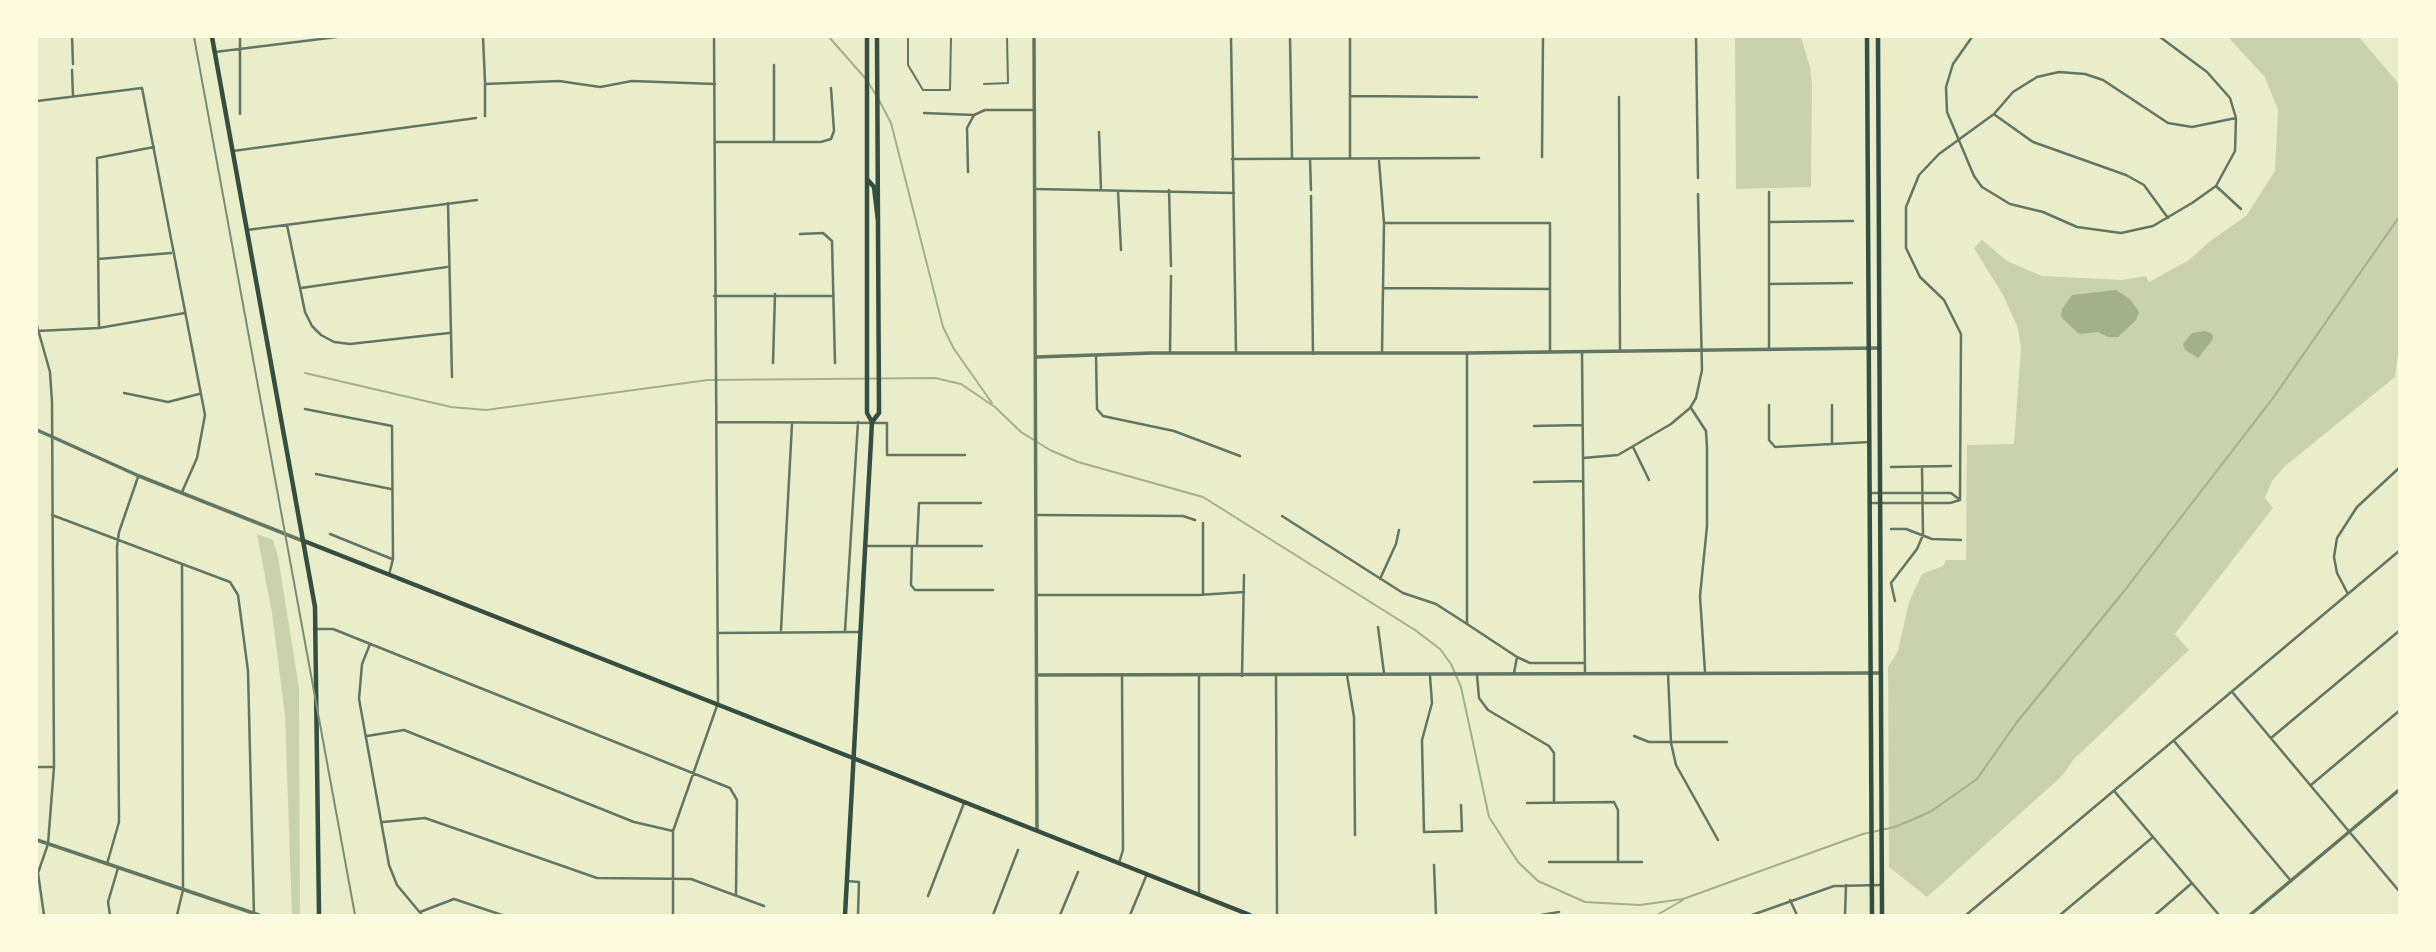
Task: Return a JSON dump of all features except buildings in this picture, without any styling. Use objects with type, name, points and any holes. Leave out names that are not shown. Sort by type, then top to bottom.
[{"type":"main road","points":[[212,37],[304,541],[317,629],[319,915]]},
{"type":"main road","points":[[845,915],[872,422],[867,413],[867,37]]},
{"type":"main road","points":[[872,422],[879,413],[877,37]]},
{"type":"main road","points":[[1867,37],[1871,348],[1872,915]]},
{"type":"main road","points":[[1878,37],[1882,915]]},
{"type":"main road","points":[[867,179],[874,187],[875,212],[879,225]]},
{"type":"main road","points":[[304,541],[1250,915]]},
{"type":"street","points":[[72,37],[73,64]]},
{"type":"street","points":[[240,37],[240,114]]},
{"type":"street","points":[[215,52],[337,37]]},
{"type":"street","points":[[483,37],[485,116]]},
{"type":"street","points":[[673,915],[673,831],[718,703],[714,37]]},
{"type":"street","points":[[1034,37],[1038,434],[1037,829]]},
{"type":"street","points":[[1231,37],[1236,354]]},
{"type":"street","points":[[1290,37],[1292,159]]},
{"type":"street","points":[[1350,37],[1350,158]]},
{"type":"street","points":[[1542,157],[1543,37]]},
{"type":"street","points":[[1696,37],[1698,178]]},
{"type":"street","points":[[1972,37],[1953,64],[1946,88],[1947,112],[1982,187],[2010,204],[2043,212],[2077,227],[2121,233],[2140,231],[2168,218],[2216,186],[2235,151],[2236,118],[2230,98],[2218,83],[2160,37]]},
{"type":"street","points":[[774,65],[774,141]]},
{"type":"street","points":[[72,70],[73,96]]},
{"type":"street","points":[[1960,500],[1961,334],[1944,300],[1920,277],[1911,263],[1905,227],[1910,190],[1919,175],[1958,138],[1994,114],[2013,92],[2037,77],[2059,72],[2085,74],[2103,80],[2168,123],[2192,127],[2236,118]]},
{"type":"street","points":[[485,83],[559,81],[600,87],[632,81],[715,84]]},
{"type":"street","points":[[37,101],[142,88],[205,415],[203,433],[182,492]]},
{"type":"street","points":[[716,142],[821,142],[831,139],[834,131],[831,89]]},
{"type":"street","points":[[1351,96],[1477,97]]},
{"type":"street","points":[[1619,97],[1620,351]]},
{"type":"street","points":[[924,113],[974,115],[985,110],[1035,110]]},
{"type":"street","points":[[1994,114],[2011,130],[2033,142],[2126,175],[2144,185],[2168,218]]},
{"type":"street","points":[[968,172],[967,128],[974,115]]},
{"type":"street","points":[[233,151],[476,118]]},
{"type":"street","points":[[1099,132],[1101,190]]},
{"type":"street","points":[[99,328],[97,158],[154,147]]},
{"type":"street","points":[[1232,159],[1479,158]]},
{"type":"street","points":[[1310,159],[1311,190]]},
{"type":"street","points":[[1379,160],[1384,223],[1382,353]]},
{"type":"street","points":[[2216,186],[2241,209]]},
{"type":"street","points":[[1035,189],[1234,193]]},
{"type":"street","points":[[1118,190],[1121,250]]},
{"type":"street","points":[[1169,190],[1171,266]]},
{"type":"street","points":[[1769,192],[1769,350]]},
{"type":"street","points":[[1583,458],[1619,455],[1633,447],[1690,408],[1699,389],[1702,351],[1698,194]]},
{"type":"street","points":[[1311,196],[1313,354]]},
{"type":"street","points":[[247,230],[477,200]]},
{"type":"street","points":[[448,203],[452,377]]},
{"type":"street","points":[[1769,222],[1853,221]]},
{"type":"street","points":[[1384,223],[1550,223],[1550,351]]},
{"type":"street","points":[[287,225],[305,312],[321,335],[334,342],[350,344],[449,332]]},
{"type":"street","points":[[800,234],[823,233],[832,241],[835,363]]},
{"type":"street","points":[[98,260],[173,253]]},
{"type":"street","points":[[301,288],[448,267]]},
{"type":"street","points":[[1170,353],[1171,276]]},
{"type":"street","points":[[1769,284],[1852,283]]},
{"type":"street","points":[[1384,288],[1549,289]]},
{"type":"street","points":[[774,363],[775,294]]},
{"type":"street","points":[[714,296],[832,296]]},
{"type":"street","points":[[37,331],[99,328],[185,313]]},
{"type":"street","points":[[37,326],[50,372],[52,439],[54,767],[48,844],[38,873],[44,915]]},
{"type":"street","points":[[1036,357],[1170,353],[1880,348]]},
{"type":"street","points":[[1582,352],[1585,673]]},
{"type":"street","points":[[1467,353],[1467,624]]},
{"type":"street","points":[[1096,355],[1097,409],[1103,416],[1174,431],[1240,456]]},
{"type":"street","points":[[124,393],[168,401],[200,394]]},
{"type":"street","points":[[1769,405],[1769,440],[1775,447],[1870,442]]},
{"type":"street","points":[[1832,405],[1832,444]]},
{"type":"street","points":[[1690,408],[1706,431],[1707,448],[1707,526],[1700,596],[1705,672]]},
{"type":"street","points":[[305,409],[393,426],[393,559],[389,575]]},
{"type":"street","points":[[717,422],[887,423],[887,455],[965,455]]},
{"type":"street","points":[[845,631],[858,422]]},
{"type":"street","points":[[781,630],[792,423]]},
{"type":"street","points":[[1534,426],[1582,425]]},
{"type":"street","points":[[37,430],[139,476],[304,541]]},
{"type":"street","points":[[1633,447],[1649,480]]},
{"type":"street","points":[[1891,467],[1951,466]]},
{"type":"street","points":[[1895,601],[1891,583],[1917,549],[1923,536],[1922,467]]},
{"type":"street","points":[[2348,594],[2337,573],[2334,557],[2337,538],[2357,507],[2399,468]]},
{"type":"street","points":[[316,474],[392,490]]},
{"type":"street","points":[[107,864],[119,822],[118,539],[139,476]]},
{"type":"street","points":[[1534,482],[1583,481]]},
{"type":"street","points":[[1870,493],[1951,493],[1960,500]]},
{"type":"street","points":[[1870,503],[1960,500]]},
{"type":"street","points":[[917,546],[919,503],[981,503]]},
{"type":"street","points":[[37,841],[256,915],[248,671],[238,595],[230,582],[52,515]]},
{"type":"street","points":[[1038,515],[1184,516],[1195,520]]},
{"type":"street","points":[[1282,516],[1404,593],[1436,604],[1517,657],[1530,663],[1585,663]]},
{"type":"street","points":[[1203,523],[1203,595]]},
{"type":"street","points":[[1891,529],[1906,529],[1932,539],[1961,540]]},
{"type":"street","points":[[1380,579],[1396,544],[1399,530]]},
{"type":"street","points":[[330,534],[393,559]]},
{"type":"street","points":[[864,546],[982,546]]},
{"type":"street","points":[[912,546],[911,585],[915,590],[993,590]]},
{"type":"street","points":[[1966,915],[2399,551]]},
{"type":"street","points":[[177,915],[183,890],[182,566]]},
{"type":"street","points":[[1242,676],[1244,575]]},
{"type":"street","points":[[1038,595],[1203,595],[1244,592]]},
{"type":"street","points":[[1378,627],[1384,673]]},
{"type":"street","points":[[317,629],[333,629],[730,788],[737,800],[736,895]]},
{"type":"street","points":[[718,633],[781,630],[859,632]]},
{"type":"street","points":[[2271,738],[2399,631]]},
{"type":"street","points":[[370,644],[362,664],[359,698],[389,865],[397,885],[421,914],[454,899],[502,915]]},
{"type":"street","points":[[1514,674],[1517,657]]},
{"type":"street","points":[[1668,672],[1671,743],[1676,765],[1718,840]]},
{"type":"street","points":[[1038,676],[1880,673]]},
{"type":"street","points":[[1347,675],[1354,717],[1355,835]]},
{"type":"street","points":[[1477,675],[1479,698],[1488,710],[1549,746],[1554,753],[1554,802]]},
{"type":"street","points":[[1199,676],[1199,895]]},
{"type":"street","points":[[1276,676],[1277,915]]},
{"type":"street","points":[[1430,676],[1432,703],[1422,740],[1424,832],[1462,831],[1461,805]]},
{"type":"street","points":[[1119,863],[1123,850],[1122,677]]},
{"type":"street","points":[[2233,693],[2399,891]]},
{"type":"street","points":[[2311,785],[2399,711]]},
{"type":"street","points":[[367,736],[404,730],[634,822],[673,831]]},
{"type":"street","points":[[1634,736],[1649,742],[1727,742]]},
{"type":"street","points":[[2173,740],[2291,881]]},
{"type":"street","points":[[37,766],[54,767]]},
{"type":"street","points":[[2250,915],[2399,790]]},
{"type":"street","points":[[2115,792],[2219,915]]},
{"type":"street","points":[[928,896],[964,803]]},
{"type":"street","points":[[1527,803],[1614,803],[1618,810],[1618,862]]},
{"type":"street","points":[[383,822],[425,818],[597,878],[691,879],[764,906]]},
{"type":"street","points":[[2060,915],[2153,837]]},
{"type":"street","points":[[993,915],[1018,850]]},
{"type":"street","points":[[1549,862],[1642,862]]},
{"type":"street","points":[[1434,865],[1436,915]]},
{"type":"street","points":[[110,915],[108,902],[118,867]]},
{"type":"street","points":[[1060,915],[1078,872]]},
{"type":"street","points":[[1130,915],[1147,874]]},
{"type":"street","points":[[846,881],[859,883],[858,915]]},
{"type":"street","points":[[2155,915],[2192,883]]},
{"type":"street","points":[[1845,915],[1846,885]]},
{"type":"street","points":[[1752,915],[1825,888],[1882,885]]},
{"type":"street","points":[[1790,900],[1797,915]]},
{"type":"street","points":[[1541,915],[1559,912]]},
{"type":"lane","points":[[908,37],[908,65],[923,89],[950,90],[951,37]]},
{"type":"lane","points":[[984,84],[1008,83],[1007,37]]},
{"type":"shaded area","points":[[1735,37],[1801,37],[1812,84],[1811,187],[1736,189]]},
{"type":"shaded area","points":[[2228,37],[2359,37],[2399,84],[2399,348],[2395,377],[2285,466],[2272,481],[2265,498],[2273,508],[2175,634],[2189,650],[2073,760],[2062,776],[1927,897],[1889,867],[1888,667],[1898,651],[1909,602],[1922,574],[1943,566],[1946,560],[1966,560],[1967,445],[2014,444],[2021,348],[2018,328],[2003,295],[1974,248],[1982,240],[2007,261],[2042,276],[2122,280],[2146,276],[2149,282],[2189,260],[2246,216],[2275,171],[2278,110],[2265,77]]},
{"type":"shaded area","points":[[2116,290],[2130,299],[2139,312],[2136,320],[2118,337],[2108,337],[2098,332],[2079,334],[2061,317],[2062,309],[2072,295]]},
{"type":"shaded area","points":[[2205,331],[2212,334],[2213,339],[2198,358],[2185,350],[2183,344],[2192,333]]},
{"type":"shaded area","points":[[257,534],[273,540],[278,557],[299,688],[300,915],[292,915],[285,716],[272,613]]},
{"type":"waterway","points":[[829,37],[865,78]]},
{"type":"waterway","points":[[868,82],[876,95]]},
{"type":"waterway","points":[[879,100],[891,123],[943,327],[954,349],[992,403]]},
{"type":"waterway","points":[[305,373],[451,407],[486,410],[708,380],[935,378],[961,384],[995,407],[1021,432],[1050,450],[1078,462],[1203,497],[1415,630],[1440,649],[1451,664],[1461,687],[1489,817],[1518,862],[1538,881],[1585,902],[1640,905],[1683,899],[1863,834],[1895,827],[1930,812],[1977,779],[2017,722],[2121,595],[2273,398],[2399,217]]},
{"type":"waterway","points":[[1657,915],[1683,900]]},
{"type":"railway","points":[[194,37],[355,915]]}]
